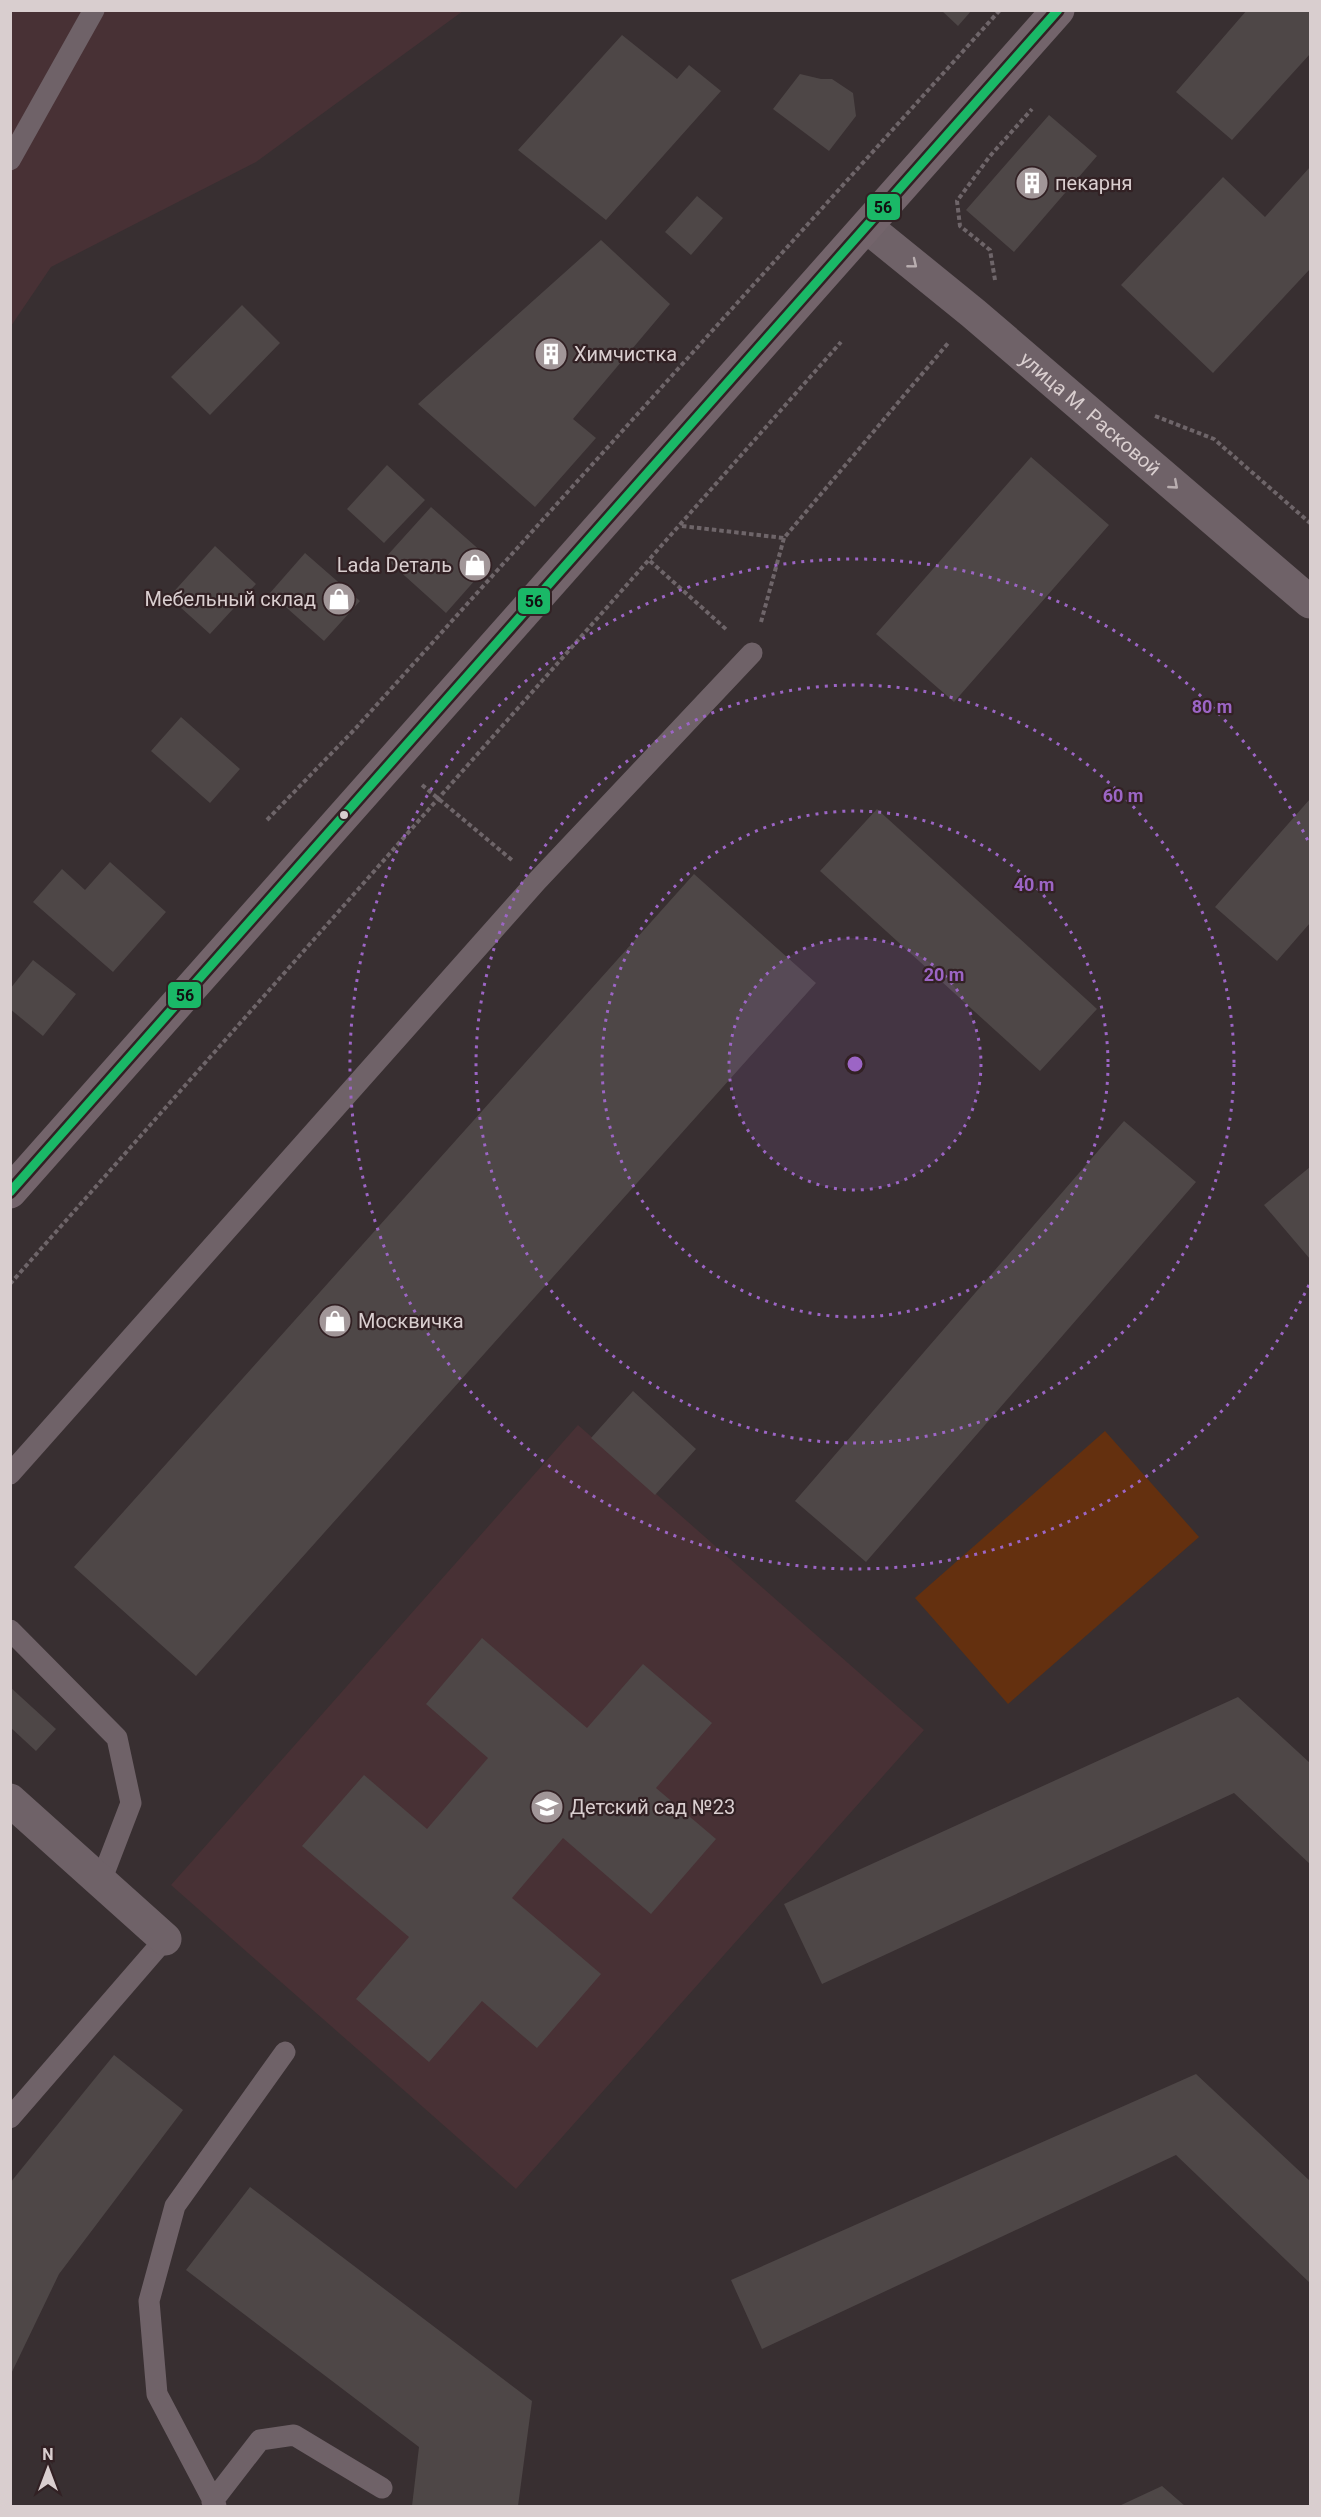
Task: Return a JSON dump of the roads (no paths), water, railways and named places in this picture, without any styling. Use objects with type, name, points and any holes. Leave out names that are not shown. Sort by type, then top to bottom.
[{"type":"main road","points":[[10,1192],[1058,10]]},
{"type":"street","name":"улица М. Расковой","points":[[867,227],[973,313],[1311,602]]},
{"type":"street","points":[[10,1800],[165,1939]]},
{"type":"lane","points":[[10,160],[94,10]]},
{"type":"lane","points":[[10,1474],[537,880],[752,652]]},
{"type":"lane","points":[[10,1630],[117,1738],[131,1803],[101,1881]]},
{"type":"lane","points":[[10,2118],[165,1939]]},
{"type":"lane","points":[[285,2052],[176,2206],[149,2301],[157,2394],[214,2504],[260,2440],[294,2435],[382,2488]]},
{"type":"place","name":"пекарня","points":[[1032,183]]},
{"type":"place","name":"Химчистка","points":[[551,354]]},
{"type":"place","name":"Lada Dеталь","points":[[475,565]]},
{"type":"place","name":"Мебельный склад","points":[[339,599]]},
{"type":"place","name":"Москвичка","points":[[335,1321]]},
{"type":"place","name":"Детский сад №23","points":[[547,1807]]}]
